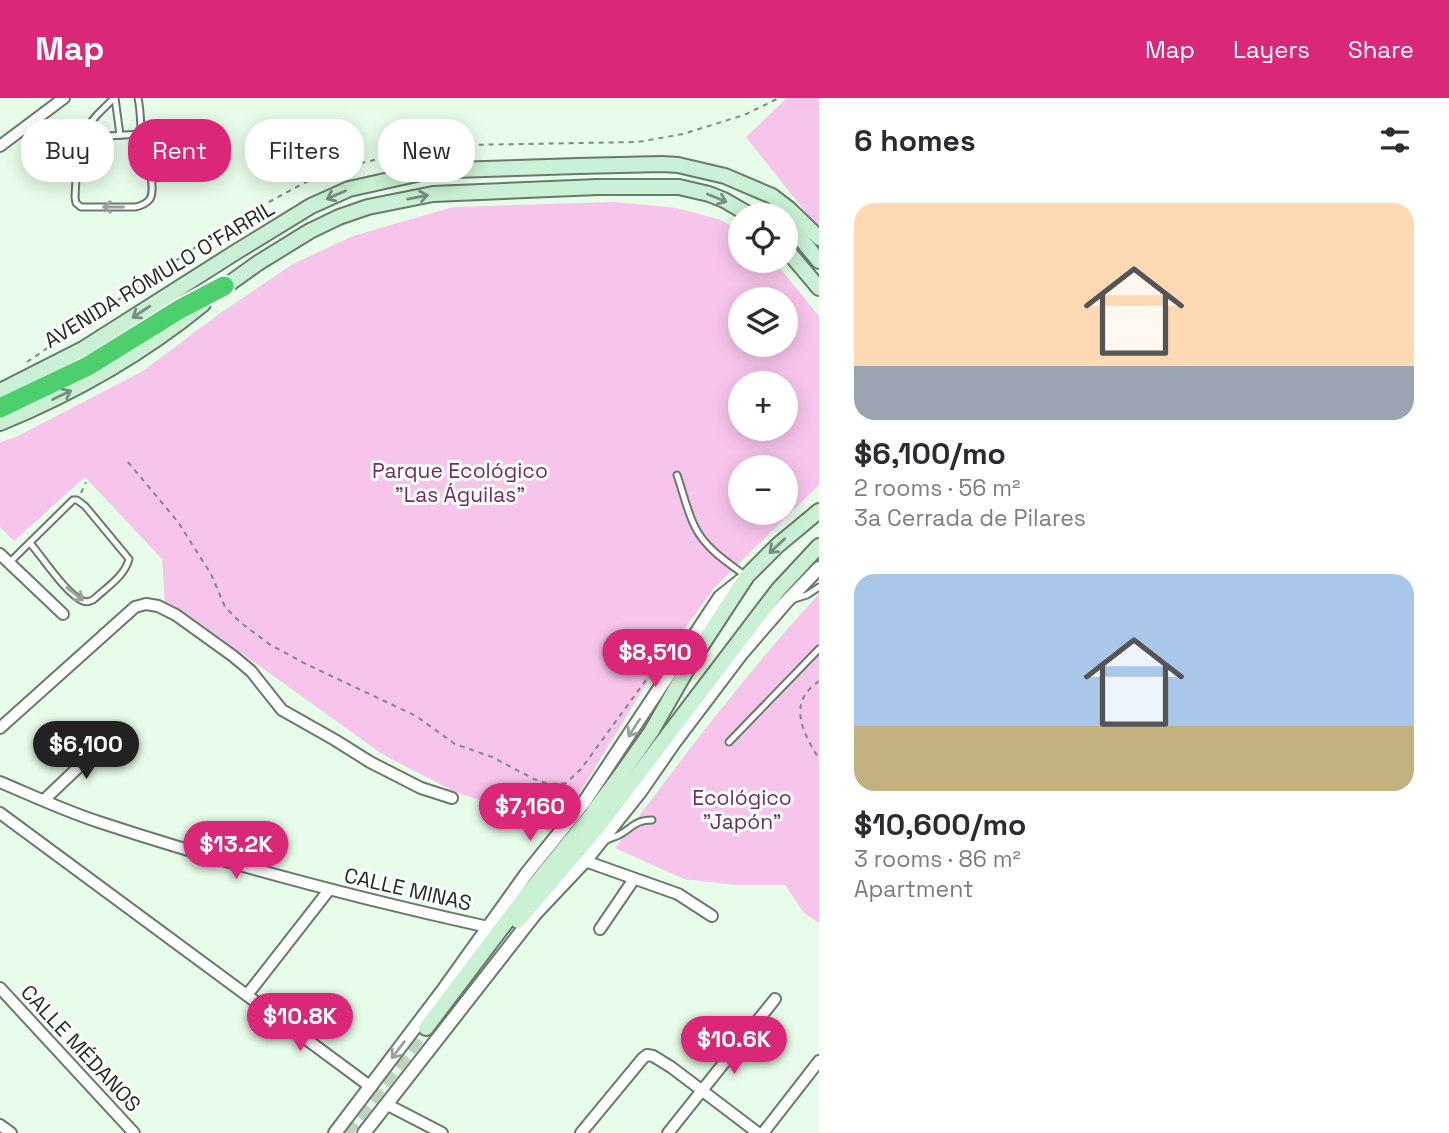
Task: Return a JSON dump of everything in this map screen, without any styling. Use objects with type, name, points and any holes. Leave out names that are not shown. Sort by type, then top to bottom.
[{"type":"highway","points":[[0,408],[88,366],[180,309],[225,286]]},
{"type":"main road","name":"AVENIDA RÓMULO O'FARRIL","points":[[0,391],[83,349],[311,206],[349,189],[421,173],[625,164],[678,165],[725,176],[772,196],[819,238]]},
{"type":"main road","points":[[741,184],[768,203]]},
{"type":"main road","name":"AVENIDA RÓMULO O'FARRIL","points":[[0,424],[67,393],[127,360],[225,286],[310,231],[368,207],[433,194],[598,187],[679,187],[709,194],[729,203]]},
{"type":"main road","points":[[798,236],[819,261]]},
{"type":"main road","points":[[798,263],[819,288]]},
{"type":"main road","points":[[819,511],[778,545],[747,576],[620,776],[522,901],[429,1030],[598,827],[778,590],[819,546]]},
{"type":"main road","points":[[708,683],[725,674]]},
{"type":"main road","points":[[692,719],[693,702]]},
{"type":"street","points":[[0,146],[64,98]]},
{"type":"street","points":[[0,554],[63,614]]},
{"type":"street","points":[[364,1133],[535,914],[585,861],[640,792],[725,674],[786,601],[819,568]]},
{"type":"street","points":[[335,1133],[527,873],[585,801],[720,597],[747,576]]},
{"type":"street","points":[[0,727],[135,607],[146,604],[158,606],[176,615],[233,656],[251,671],[282,710],[370,762],[421,788],[452,798]]},
{"type":"street","points":[[44,800],[107,740]]},
{"type":"street","name":"CALLE MINAS","points":[[0,782],[96,821],[240,866],[488,928]]},
{"type":"street","points":[[0,813],[371,1087]]},
{"type":"street","points":[[585,861],[678,894],[712,916]]},
{"type":"street","points":[[600,929],[634,879]]},
{"type":"street","points":[[247,995],[329,890]]},
{"type":"street","name":"CALLE MÉDANOS","points":[[0,988],[134,1133]]},
{"type":"street","points":[[668,1133],[775,999]]},
{"type":"street","points":[[581,1133],[647,1055],[671,1067],[761,1133],[819,1061]]},
{"type":"street","points":[[386,1104],[442,1133]]},
{"type":"street","points":[[0,1125],[10,1133]]},
{"type":"lane","points":[[115,98],[120,135]]},
{"type":"lane","points":[[94,119],[115,98]]},
{"type":"lane","points":[[138,98],[141,119]]},
{"type":"lane","points":[[114,135],[128,135]]},
{"type":"lane","points":[[76,182],[76,203],[82,207],[135,207],[142,206],[150,199],[152,182]]},
{"type":"lane","points":[[677,475],[694,526],[703,540],[717,555],[747,576]]},
{"type":"lane","points":[[9,563],[73,500],[77,500],[103,526],[129,559],[128,565],[93,600],[83,601],[68,590],[30,543]]},
{"type":"lane","points":[[786,601],[807,595],[819,587]]},
{"type":"lane","points":[[729,742],[819,649]]},
{"type":"lane","points":[[600,842],[621,834],[643,820],[652,820]]},
{"type":"path","points":[[128,462],[178,523],[211,574],[225,607],[240,622],[269,644],[306,664],[416,716],[455,744],[492,757],[549,784],[566,783],[581,769],[678,636]]},
{"type":"path","points":[[77,500],[86,482]]},
{"type":"path","points":[[819,681],[807,690],[801,704],[801,723],[819,759]]},
{"type":"green space","points":[[787,98],[819,98],[819,229],[746,137]]},
{"type":"green space","name":"Parque Ecológico \"Las Águilas\"","points":[[615,202],[677,208],[728,224],[728,273],[784,273],[795,287],[728,287],[728,357],[798,357],[798,290],[819,316],[819,485],[798,506],[798,455],[728,455],[728,525],[778,525],[716,586],[659,663],[554,835],[519,813],[455,792],[382,754],[187,614],[165,606],[162,559],[85,477],[14,541],[0,527],[0,442],[16,437],[143,371],[219,314],[293,264],[353,236],[453,207]]},
{"type":"green space","name":"Ecológico \"Japón\"","points":[[819,594],[819,923],[804,913],[785,885],[736,885],[684,879],[615,848],[739,687]]},
{"type":"tunnel","points":[[345,1133],[426,1028]]}]
